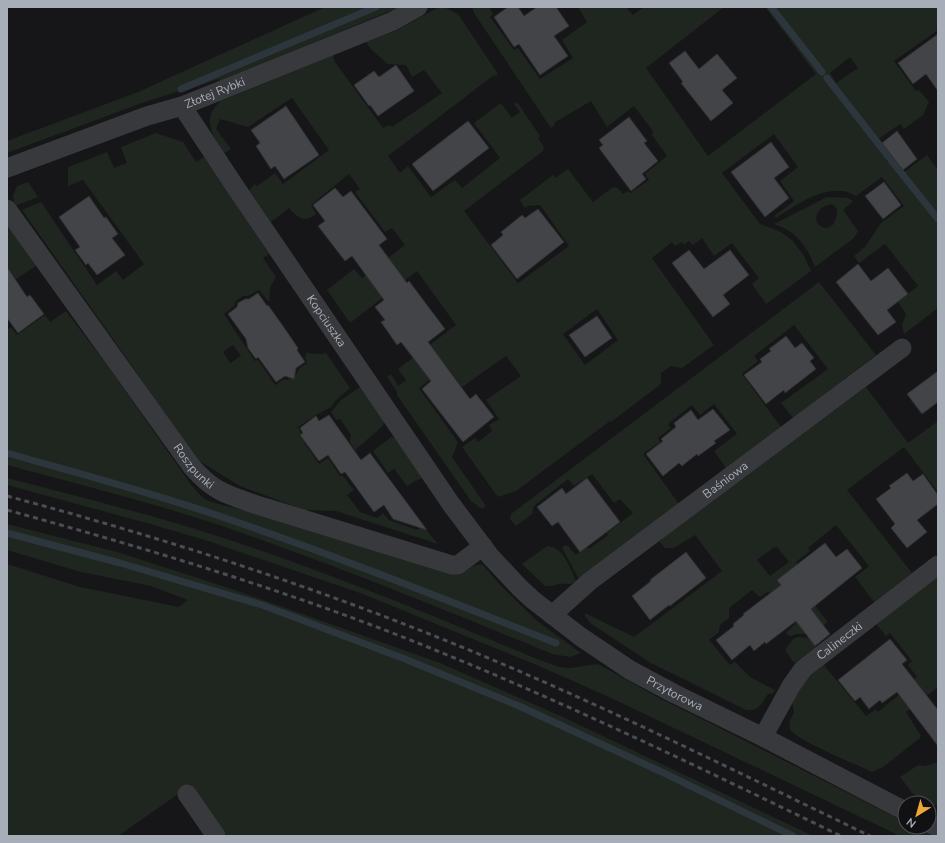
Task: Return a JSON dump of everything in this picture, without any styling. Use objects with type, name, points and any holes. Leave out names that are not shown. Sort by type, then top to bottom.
[{"type":"street","name":"Złotej Rybki","points":[[7,168],[147,116],[182,106],[393,21],[418,7]]},
{"type":"street","name":"Kopciuszka","points":[[182,106],[451,504],[478,540]]},
{"type":"street","name":"Roszpunki","points":[[7,209],[192,467],[203,480],[214,488],[227,495],[254,504],[452,565],[458,565],[478,540]]},
{"type":"street","name":"Baśniowa","points":[[552,615],[590,581],[902,348]]},
{"type":"street","name":"Przytorowa","points":[[478,540],[520,588],[552,615],[595,647],[630,670],[897,807]]},
{"type":"street","name":"Calineczki","points":[[763,737],[791,686],[803,669],[938,565]]},
{"type":"street","points":[[187,794],[216,836]]},
{"type":"shaded area","points":[[325,7],[400,7],[220,81],[219,79],[142,103],[7,153],[7,141],[138,92]]},
{"type":"shaded area","points":[[439,7],[446,8],[458,14],[498,74],[495,76],[494,75],[388,156],[400,173],[408,166],[431,197],[455,180],[462,188],[500,158],[474,123],[501,103],[512,118],[520,112],[514,104],[517,102],[540,136],[538,138],[544,147],[543,151],[464,211],[518,283],[569,246],[540,205],[528,206],[525,208],[520,200],[553,175],[555,178],[568,169],[593,202],[613,187],[618,188],[623,194],[628,191],[630,193],[649,180],[645,174],[667,156],[652,135],[653,131],[634,106],[607,127],[591,101],[554,123],[555,125],[551,128],[474,13],[472,7],[489,7],[493,14],[490,17],[514,50],[518,48],[540,79],[573,58],[562,40],[587,22],[578,7],[626,7],[633,15],[644,7],[724,7],[646,68],[708,156],[816,74],[765,7],[938,7],[938,30],[894,61],[916,91],[919,90],[929,102],[923,115],[904,129],[900,124],[877,140],[903,173],[927,155],[938,170],[938,308],[904,334],[902,325],[906,314],[898,302],[918,286],[885,244],[859,263],[854,256],[865,247],[881,223],[904,206],[882,177],[856,196],[844,191],[824,193],[807,199],[776,218],[774,216],[794,201],[780,181],[798,167],[774,134],[722,173],[760,224],[781,232],[793,241],[804,256],[811,271],[766,304],[752,284],[759,278],[732,243],[714,256],[702,238],[693,245],[689,241],[684,245],[682,242],[675,246],[672,242],[652,258],[714,345],[682,368],[671,366],[661,373],[661,384],[516,491],[498,497],[462,447],[475,438],[478,442],[492,431],[489,425],[499,419],[486,400],[521,376],[506,356],[462,387],[447,367],[419,388],[458,442],[452,457],[486,506],[482,509],[471,501],[397,395],[397,392],[387,377],[391,374],[398,386],[406,380],[398,369],[456,325],[417,271],[350,323],[327,290],[354,269],[362,278],[405,245],[392,228],[385,232],[355,192],[360,189],[349,174],[311,205],[316,214],[312,217],[305,219],[299,217],[289,208],[271,222],[249,190],[255,184],[257,186],[275,173],[283,184],[329,150],[292,98],[248,127],[220,119],[216,129],[231,149],[224,153],[210,127],[211,114],[221,101],[333,55],[335,62],[383,128],[390,125],[392,127],[442,93],[424,70],[412,77],[406,65],[387,64],[371,49],[366,42],[399,29]],"holes":[[[850,57],[858,68],[836,83],[830,73]],[[597,309],[618,340],[585,365],[563,334]]]},
{"type":"shaded area","points":[[156,133],[183,142],[196,162],[204,157],[269,254],[263,258],[276,277],[271,287],[269,302],[259,290],[248,296],[243,296],[224,314],[255,361],[258,360],[275,385],[284,379],[288,380],[307,363],[305,358],[306,353],[326,353],[350,388],[335,401],[331,407],[298,427],[301,433],[299,435],[319,464],[328,458],[340,476],[343,476],[354,490],[347,495],[360,512],[377,518],[383,513],[389,520],[417,530],[423,526],[438,544],[336,511],[304,510],[240,486],[196,459],[22,210],[41,202],[97,285],[116,271],[123,280],[144,264],[83,180],[68,186],[68,167],[107,152],[114,168],[127,163],[121,147]],"holes":[[[233,345],[241,356],[230,363],[223,352]]]},
{"type":"shaded area","points":[[28,182],[38,197],[15,206],[13,196],[17,186]]},
{"type":"shaded area","points":[[827,197],[847,198],[853,201],[843,210],[858,231],[854,238],[815,267],[800,240],[789,231],[774,224]],"holes":[[[832,204],[837,209],[836,218],[833,224],[829,227],[824,228],[817,223],[816,218],[819,210]]]},
{"type":"shaded area","points":[[7,222],[37,265],[15,280],[7,269]]},
{"type":"shaded area","points":[[819,282],[876,355],[793,418],[781,403],[828,369],[794,325],[754,356],[758,361],[742,374],[781,427],[726,468],[714,451],[737,434],[714,404],[700,415],[692,405],[668,424],[671,428],[658,438],[660,442],[643,454],[679,504],[579,579],[562,548],[565,545],[568,546],[576,555],[587,547],[589,549],[633,513],[620,499],[614,503],[592,474],[574,486],[568,479],[534,506],[532,514],[516,526],[510,519],[511,514]]},
{"type":"shaded area","points":[[66,311],[107,365],[192,486],[203,498],[211,502],[289,522],[458,575],[473,566],[479,564],[483,565],[500,585],[537,621],[581,653],[570,657],[552,654],[435,606],[239,532],[153,504],[7,465],[7,330],[11,327],[17,335],[45,315],[50,322]]},
{"type":"shaded area","points":[[360,387],[384,421],[383,426],[355,450],[350,442],[351,435],[340,419],[336,420],[331,412],[341,400]]},
{"type":"shaded area","points":[[866,387],[908,443],[938,421],[938,492],[904,447],[847,490],[912,573],[874,602],[855,577],[869,566],[836,525],[808,548],[810,551],[796,562],[804,573],[795,581],[828,622],[810,634],[787,635],[787,632],[795,624],[771,593],[767,592],[760,597],[752,590],[729,608],[729,618],[720,625],[719,632],[709,640],[730,665],[735,662],[750,677],[775,690],[773,693],[768,694],[754,710],[746,710],[651,663],[590,623],[585,616],[585,613],[634,637],[722,571],[695,535],[674,548],[665,548],[659,541]],"holes":[[[777,547],[789,562],[770,576],[757,560],[773,548]]]},
{"type":"shaded area","points":[[391,437],[395,438],[423,478],[407,486],[394,469],[388,473],[373,451]]},
{"type":"shaded area","points":[[7,478],[182,525],[228,539],[364,588],[560,667],[570,668],[598,664],[661,699],[897,818],[897,835],[609,697],[539,666],[363,594],[208,541],[7,485]]},
{"type":"shaded area","points":[[7,524],[117,552],[232,589],[440,663],[565,718],[813,836],[227,836],[191,785],[118,836],[7,836],[7,564],[80,587],[179,607],[188,600],[151,586],[81,572],[7,550]]},
{"type":"shaded area","points":[[547,546],[558,550],[566,559],[576,581],[574,583],[545,586],[522,564]]},
{"type":"shaded area","points":[[938,576],[938,687],[906,712],[921,736],[920,738],[883,767],[872,772],[814,746],[794,734],[789,727],[790,720],[794,712],[792,702],[807,678],[824,665],[866,716],[876,709],[878,712],[906,689],[904,687],[917,677],[908,665],[912,661],[890,633],[886,636],[876,624]]},
{"type":"shaded area","points":[[798,637],[809,638],[816,647],[794,663],[785,650],[793,639]]},
{"type":"shaded area","points":[[938,762],[938,807],[937,795],[915,795],[900,777],[918,765],[925,766]]},
{"type":"shaded area","points":[[898,835],[933,836],[900,836]]},
{"type":"building","points":[[508,7],[518,7],[524,16],[537,7],[556,7],[569,26],[554,36],[568,56],[540,75],[519,44],[514,47],[494,17]]},
{"type":"building","points":[[938,34],[938,91],[926,74],[913,84],[898,63]]},
{"type":"building","points":[[685,51],[699,69],[717,54],[737,78],[722,90],[733,103],[711,121],[681,83],[683,82],[669,63]]},
{"type":"building","points":[[396,65],[414,91],[378,116],[354,85],[374,71],[379,77]]},
{"type":"building","points":[[286,106],[319,155],[284,179],[275,166],[271,169],[256,146],[260,143],[251,130]]},
{"type":"building","points":[[629,117],[647,141],[644,143],[658,161],[642,174],[646,179],[631,191],[599,148],[603,145],[599,140]]},
{"type":"building","points":[[468,121],[489,148],[433,191],[412,164]]},
{"type":"building","points":[[897,131],[917,159],[903,170],[882,143]]},
{"type":"building","points":[[771,142],[789,167],[774,178],[789,198],[765,217],[731,172]]},
{"type":"building","points":[[884,182],[901,205],[883,219],[865,196]]},
{"type":"building","points":[[335,188],[343,197],[351,191],[387,239],[379,245],[407,283],[409,281],[445,329],[428,342],[470,399],[476,394],[494,417],[463,442],[422,389],[431,381],[401,342],[397,345],[381,322],[385,320],[375,307],[384,300],[352,256],[345,261],[318,226],[325,221],[313,205]]},
{"type":"building","points":[[89,196],[104,218],[106,217],[118,234],[112,238],[125,255],[97,275],[88,263],[86,265],[75,250],[80,247],[59,217]]},
{"type":"building","points":[[538,209],[564,242],[517,279],[491,245],[503,235],[501,232],[522,215],[525,218]]},
{"type":"building","points":[[689,250],[704,269],[730,250],[749,275],[723,295],[730,304],[713,317],[672,263]]},
{"type":"building","points":[[858,264],[871,281],[888,268],[908,294],[887,310],[896,322],[878,335],[836,282]]},
{"type":"building","points":[[7,267],[27,297],[30,295],[44,314],[18,333],[7,318]]},
{"type":"building","points":[[258,293],[298,348],[297,350],[305,362],[296,368],[294,379],[285,376],[276,382],[258,357],[256,359],[248,348],[246,339],[228,314],[237,307],[238,303],[245,299],[249,299]]},
{"type":"building","points":[[597,316],[612,338],[585,357],[569,335]]},
{"type":"building","points":[[786,336],[795,348],[802,343],[814,358],[810,361],[816,369],[785,393],[784,390],[766,404],[744,375],[762,362],[760,359],[771,351],[769,349]]},
{"type":"building","points":[[938,371],[938,402],[922,414],[907,394]]},
{"type":"building","points":[[713,409],[730,430],[714,441],[716,443],[698,456],[697,454],[682,466],[679,463],[663,476],[646,454],[663,441],[661,439],[676,427],[674,423],[691,410],[698,420]]},
{"type":"building","points":[[329,415],[361,460],[370,453],[427,530],[393,519],[384,505],[374,512],[345,472],[341,474],[328,455],[319,461],[300,435],[303,433],[300,428],[316,416],[319,421]]},
{"type":"building","points":[[907,473],[913,481],[923,474],[938,495],[938,504],[917,520],[927,532],[907,548],[891,528],[895,524],[876,499],[891,488],[889,486]]},
{"type":"building","points":[[587,478],[620,522],[580,552],[558,522],[552,526],[537,507],[562,488],[566,494]]},
{"type":"building","points":[[825,543],[836,557],[847,549],[862,568],[811,609],[830,634],[815,646],[796,621],[766,644],[765,642],[754,651],[750,645],[732,660],[716,640],[734,626],[733,624],[744,615],[743,614],[781,585],[777,580]]},
{"type":"building","points":[[686,552],[706,578],[650,620],[632,596]]},
{"type":"building","points":[[890,639],[907,660],[902,664],[938,710],[938,746],[897,692],[882,703],[880,700],[869,709],[860,697],[855,701],[838,680]]},
{"type":"waterway","points":[[181,89],[376,7]]},
{"type":"waterway","points":[[771,7],[822,72]]},
{"type":"waterway","points":[[827,78],[888,156]]},
{"type":"waterway","points":[[891,160],[938,219]]},
{"type":"waterway","points":[[7,453],[144,492],[225,518],[350,563],[556,643]]},
{"type":"waterway","points":[[7,533],[120,563],[262,605],[405,659],[519,706],[666,774],[793,836]]},
{"type":"railway","points":[[7,496],[224,560],[384,616],[547,683],[709,758],[870,836]]},
{"type":"railway","points":[[7,510],[116,541],[277,591],[383,629],[487,671],[589,716],[841,836]]}]
